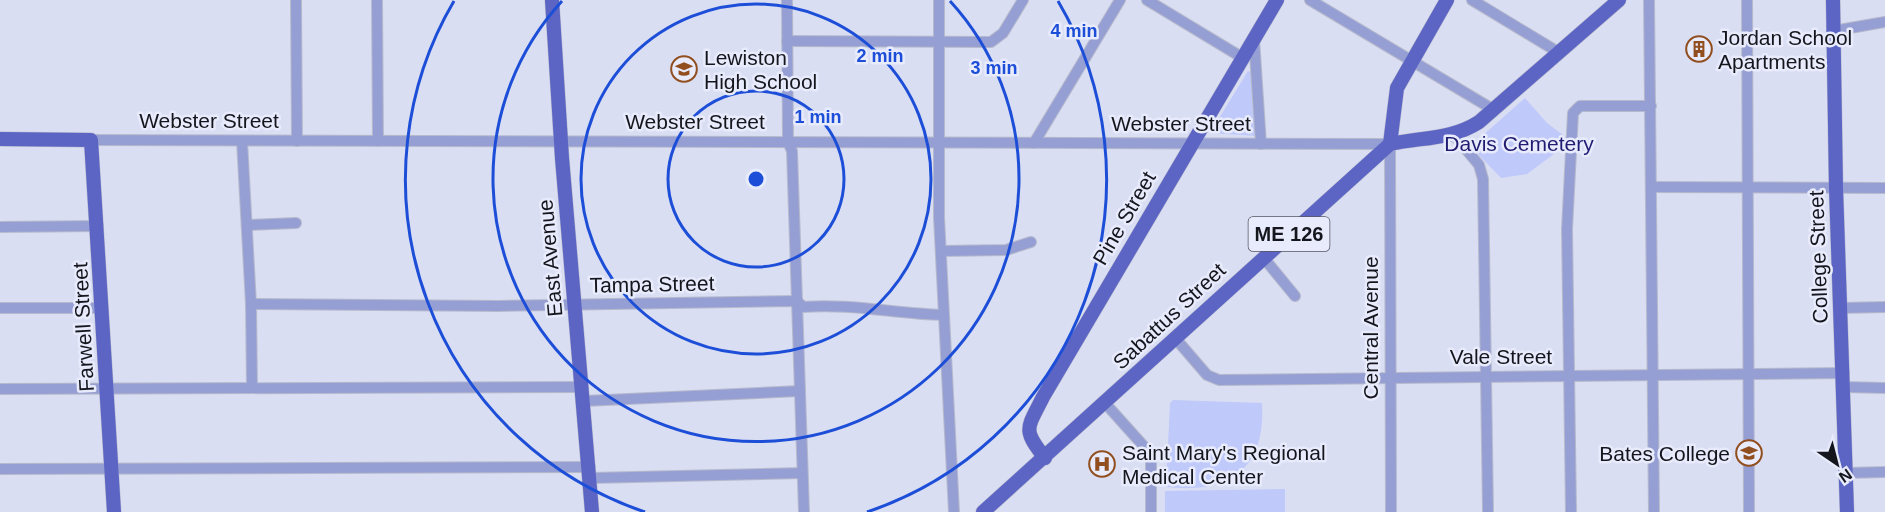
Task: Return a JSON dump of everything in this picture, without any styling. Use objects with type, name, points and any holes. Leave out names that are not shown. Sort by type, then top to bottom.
[{"type":"main road","name":"East Avenue","points":[[552,0],[561,141],[592,512]]},
{"type":"main road","name":"Pine Street","points":[[1044,458],[1030,439],[1031,421],[1277,0]]},
{"type":"main road","points":[[1447,0],[1394,94],[1390,144],[1454,135],[1465,131],[1494,110],[1619,0]]},
{"type":"main road","name":"College Street","points":[[1833,0],[1836,188],[1847,512]]},
{"type":"main road","name":"Webster Street","points":[[0,139],[91,140]]},
{"type":"main road","name":"Farwell Street","points":[[91,140],[114,512]]},
{"type":"main road","name":"Sabattus Street","points":[[983,512],[1390,144]]},
{"type":"street","points":[[296,0],[297,141]]},
{"type":"street","points":[[377,0],[378,141]]},
{"type":"street","points":[[788,0],[788,142],[792,151],[804,512]]},
{"type":"street","points":[[939,0],[941,251],[954,512]]},
{"type":"street","points":[[787,41],[994,41],[1003,33],[1023,0]]},
{"type":"street","points":[[1034,143],[1120,0]]},
{"type":"street","points":[[1147,0],[1243,58]]},
{"type":"street","points":[[1310,0],[1494,110]]},
{"type":"street","points":[[1472,0],[1558,52]]},
{"type":"street","points":[[1649,0],[1654,512]]},
{"type":"street","points":[[1747,0],[1749,512]]},
{"type":"street","points":[[1833,32],[1885,22]]},
{"type":"street","points":[[1254,39],[1261,144]]},
{"type":"street","points":[[1571,512],[1567,229],[1573,113],[1580,106],[1651,106]]},
{"type":"street","points":[[1454,135],[1482,172],[1488,512]]},
{"type":"street","name":"Webster Street","points":[[91,140],[1390,144]]},
{"type":"street","points":[[242,141],[251,304],[252,388]]},
{"type":"street","name":"Central Avenue","points":[[1390,144],[1391,512]]},
{"type":"street","points":[[1652,187],[1885,188]]},
{"type":"street","points":[[247,225],[296,223]]},
{"type":"street","points":[[0,226],[98,226]]},
{"type":"street","points":[[941,251],[1006,250],[1031,242]]},
{"type":"street","points":[[1263,257],[1295,296]]},
{"type":"street","name":"Tampa Street","points":[[251,304],[797,301],[803,307],[842,306],[894,313],[943,315]]},
{"type":"street","points":[[1841,308],[1885,307]]},
{"type":"street","points":[[0,309],[103,308]]},
{"type":"street","name":"Vale Street","points":[[1176,339],[1207,375],[1219,381],[1487,375],[1844,373]]},
{"type":"street","points":[[0,389],[583,387]]},
{"type":"street","points":[[1844,387],[1885,388]]},
{"type":"street","points":[[584,401],[800,391]]},
{"type":"street","points":[[1105,403],[1149,452],[1151,461],[1150,512]]},
{"type":"street","points":[[0,469],[802,473]]},
{"type":"street","points":[[1847,472],[1885,472]]},
{"type":"green space","points":[[1248,71],[1253,73],[1257,136],[1210,133]]},
{"type":"green space","name":"Davis Cemetery","points":[[1525,98],[1547,123],[1567,138],[1566,145],[1527,174],[1501,178],[1474,150],[1474,143]]},
{"type":"green space","points":[[1173,400],[1262,403],[1262,426],[1257,445],[1250,461],[1239,473],[1225,481],[1208,486],[1166,487],[1170,403]]},
{"type":"green space","points":[[1285,489],[1285,512],[1165,512],[1165,491]]},
{"type":"place","name":"Jordan School Apartments","points":[[1699,49]]},
{"type":"place","name":"Lewiston High School","points":[[684,69]]},
{"type":"place","name":"Bates College","points":[[1749,453]]},
{"type":"place","name":"Saint Mary's Regional Medical Center","points":[[1102,464]]}]
